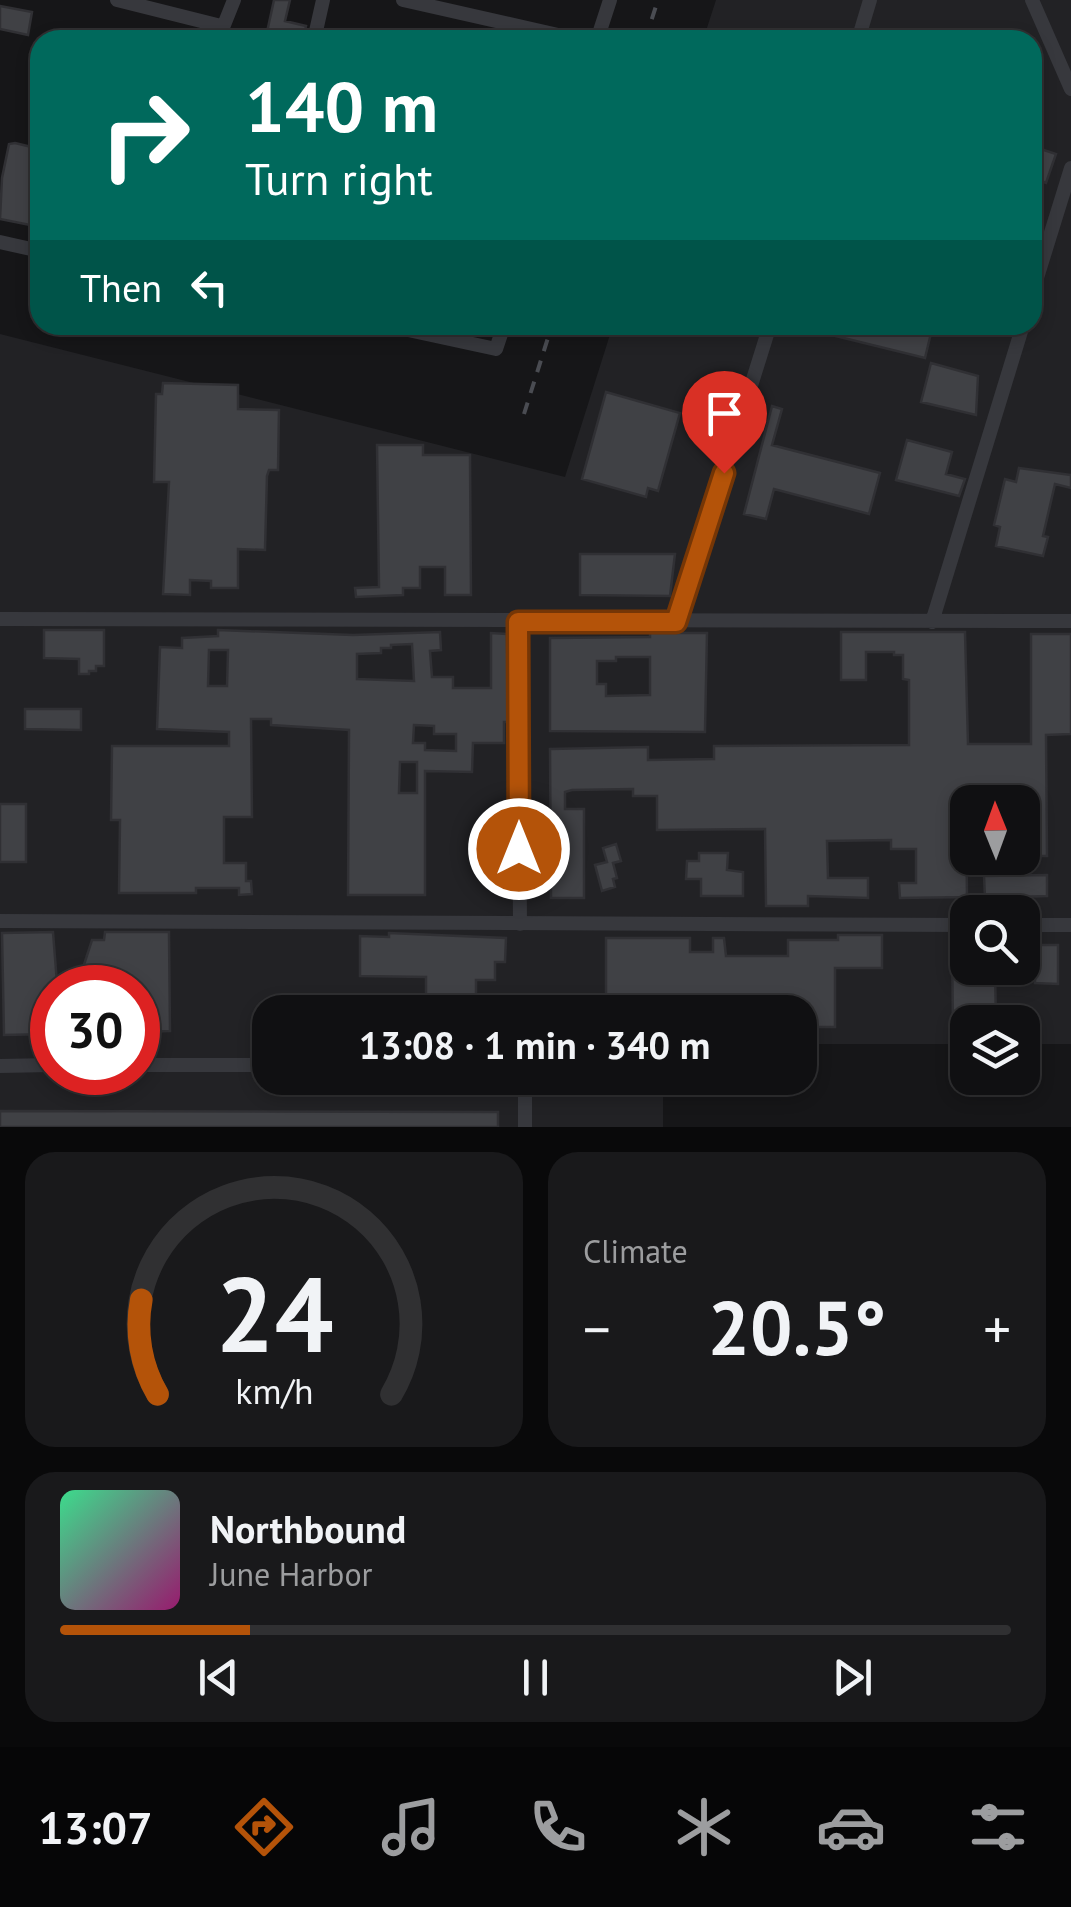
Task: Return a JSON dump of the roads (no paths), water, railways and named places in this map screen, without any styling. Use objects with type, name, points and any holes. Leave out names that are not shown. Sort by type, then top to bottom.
[{"type":"street","points":[[118,0],[211,30]]},
{"type":"street","points":[[222,30],[234,0]]},
{"type":"street","points":[[316,30],[323,0]]},
{"type":"street","points":[[403,0],[536,30]]},
{"type":"street","points":[[600,30],[610,0]]},
{"type":"street","points":[[861,30],[870,0]]},
{"type":"street","points":[[1032,0],[1071,89]]},
{"type":"street","points":[[1042,262],[1071,168]]},
{"type":"street","points":[[0,242],[30,248]]},
{"type":"street","points":[[431,335],[496,349],[501,335]]},
{"type":"street","points":[[676,622],[767,335]]},
{"type":"street","points":[[932,622],[1020,335]]},
{"type":"street","points":[[0,619],[1071,621]]},
{"type":"street","points":[[518,622],[520,924]]},
{"type":"street","points":[[0,921],[950,925]]},
{"type":"street","points":[[1040,925],[1071,925]]},
{"type":"street","points":[[160,1065],[252,1065]]},
{"type":"street","points":[[0,1066],[30,1066]]},
{"type":"street","points":[[525,1127],[526,1095]]},
{"type":"railway","points":[[648,30],[658,0]]},
{"type":"railway","points":[[524,414],[549,335]]}]
